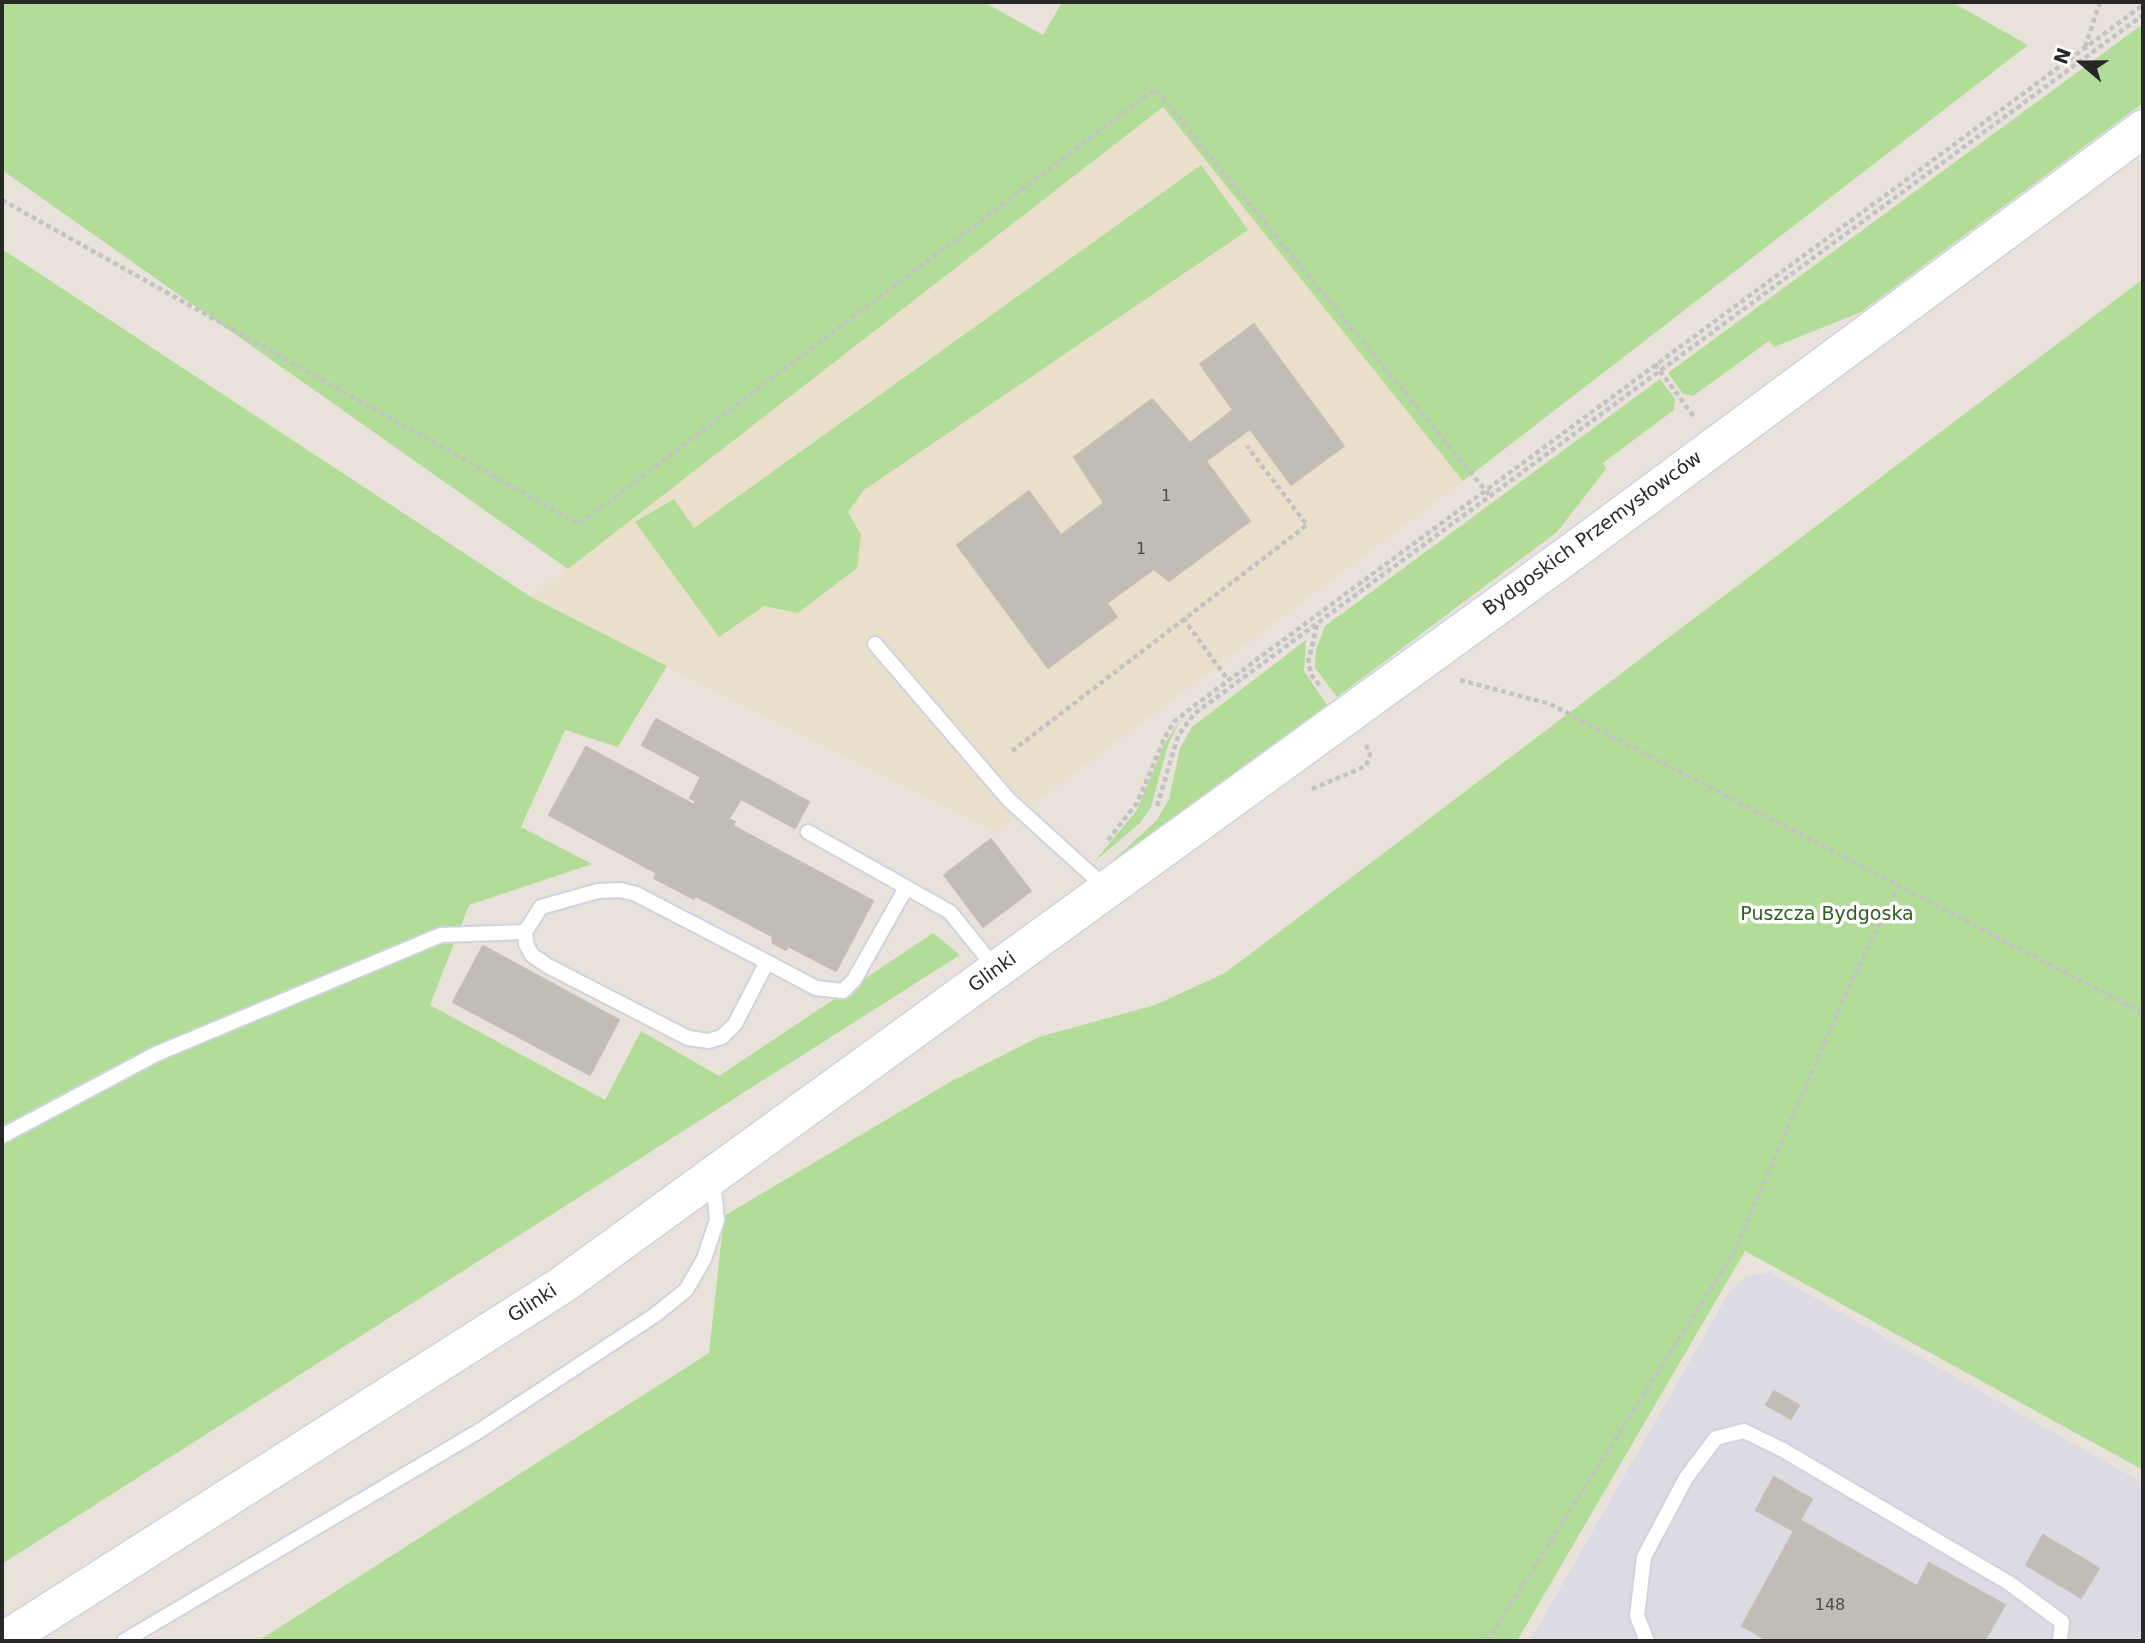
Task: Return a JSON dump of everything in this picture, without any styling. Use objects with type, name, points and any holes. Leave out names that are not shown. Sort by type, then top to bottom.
[{"type":"street","name":"Bydgoskich Przemysłowców","points":[[1042,936],[1096,879],[1572,552],[2143,129]]},
{"type":"street","name":"Glinki","points":[[3,1641],[562,1285],[1042,936]]},
{"type":"lane","points":[[875,644],[1009,800],[1096,879]]},
{"type":"lane","points":[[808,832],[950,912],[996,970]]},
{"type":"lane","points":[[767,962],[735,1024],[722,1037],[708,1041],[688,1038],[548,966],[532,955],[526,944],[525,932],[541,907],[598,891],[621,890],[636,894],[767,962],[816,988],[843,990],[854,980],[906,888]]},
{"type":"lane","points":[[2,1136],[156,1054],[441,935],[525,932]]},
{"type":"lane","points":[[124,1641],[479,1431],[655,1315],[686,1290],[704,1259],[717,1220],[713,1177]]},
{"type":"lane","points":[[1647,1641],[1637,1616],[1644,1557],[1686,1478],[1716,1438],[1744,1431],[1783,1450],[2009,1583],[2062,1622],[2060,1641]]},
{"type":"path","points":[[2085,47],[2100,2]]},
{"type":"path","points":[[1096,879],[1137,803],[1156,755],[1174,722],[2143,5]]},
{"type":"path","points":[[1155,811],[1178,736],[1194,714],[2143,15]]},
{"type":"path","points":[[2,200],[579,524],[1155,89],[1490,496]]},
{"type":"path","points":[[1655,364],[1694,417]]},
{"type":"path","points":[[1012,751],[1307,526],[1247,446]]},
{"type":"path","points":[[1183,618],[1228,680]]},
{"type":"path","points":[[1448,686],[1459,680],[1550,704],[2143,1013]]},
{"type":"path","points":[[1488,1641],[1734,1252],[1848,988],[1899,885]]},
{"type":"shaded area","points":[[1164,107],[1463,481],[996,832],[531,597]]},
{"type":"shaded area","points":[[1769,1272],[2143,1483],[2143,1641],[1530,1641],[1730,1291],[1746,1277]]},
{"type":"green space","points":[[2,2],[984,2],[1043,35],[1062,2],[1952,2],[2028,45],[1463,481],[1163,107],[568,569],[2,170]]},
{"type":"green space","points":[[2143,24],[2143,103],[1861,312],[1774,347],[1769,341],[1693,396],[1683,394],[1668,373]]},
{"type":"green space","points":[[1201,165],[1248,230],[864,490],[848,512],[861,535],[857,568],[798,613],[764,606],[719,637],[635,522],[674,499],[694,528]]},
{"type":"green space","points":[[2,249],[531,597],[667,666],[618,747],[565,730],[521,827],[592,864],[469,905],[430,1005],[605,1100],[641,1031],[719,1076],[933,933],[960,955],[2,1564]]},
{"type":"green space","name":"Puszcza Bydgoska","points":[[2143,279],[2143,1470],[1745,1251],[1517,1641],[258,1641],[709,1353],[724,1216],[950,1082],[1039,1037],[1155,1005],[1225,973]]},
{"type":"green space","points":[[1660,379],[1675,399],[1674,410],[1603,463],[1606,469],[1557,532],[1337,697],[1315,668],[1316,650],[1325,626]]},
{"type":"green space","points":[[1306,640],[1304,671],[1327,705],[1108,865],[1157,820],[1169,799],[1180,748],[1192,727]]},
{"type":"green space","points":[[1189,714],[1178,725],[1168,745],[1151,807],[1140,823],[1094,862],[1137,810],[1163,747],[1176,726]]},
{"type":"building","points":[[1254,324],[1344,446],[1291,485],[1250,429],[1206,461],[1250,521],[1169,581],[1154,569],[1107,603],[1117,617],[1048,668],[957,545],[1029,491],[1061,535],[1104,503],[1074,457],[1152,399],[1190,443],[1233,410],[1200,364]]},
{"type":"building","points":[[656,719],[809,802],[795,828],[642,745]]},
{"type":"building","points":[[586,747],[694,805],[657,873],[549,815]]},
{"type":"building","points":[[701,777],[741,799],[729,819],[690,798]]},
{"type":"building","points":[[696,801],[735,822],[694,899],[654,878]]},
{"type":"building","points":[[733,826],[873,901],[836,971],[788,946],[786,950],[773,943],[772,936],[696,896]]},
{"type":"building","points":[[991,839],[1031,891],[983,927],[944,875]]},
{"type":"building","points":[[483,946],[619,1020],[590,1075],[453,1002]]},
{"type":"building","points":[[1774,1391],[1799,1405],[1791,1419],[1766,1405]]},
{"type":"building","points":[[1774,1477],[1812,1499],[1800,1520],[1917,1586],[1929,1563],[2005,1605],[1984,1641],[1769,1641],[1742,1626],[1794,1531],[1756,1510]]},
{"type":"building","points":[[2043,1535],[2099,1568],[2081,1598],[2026,1565]]}]
